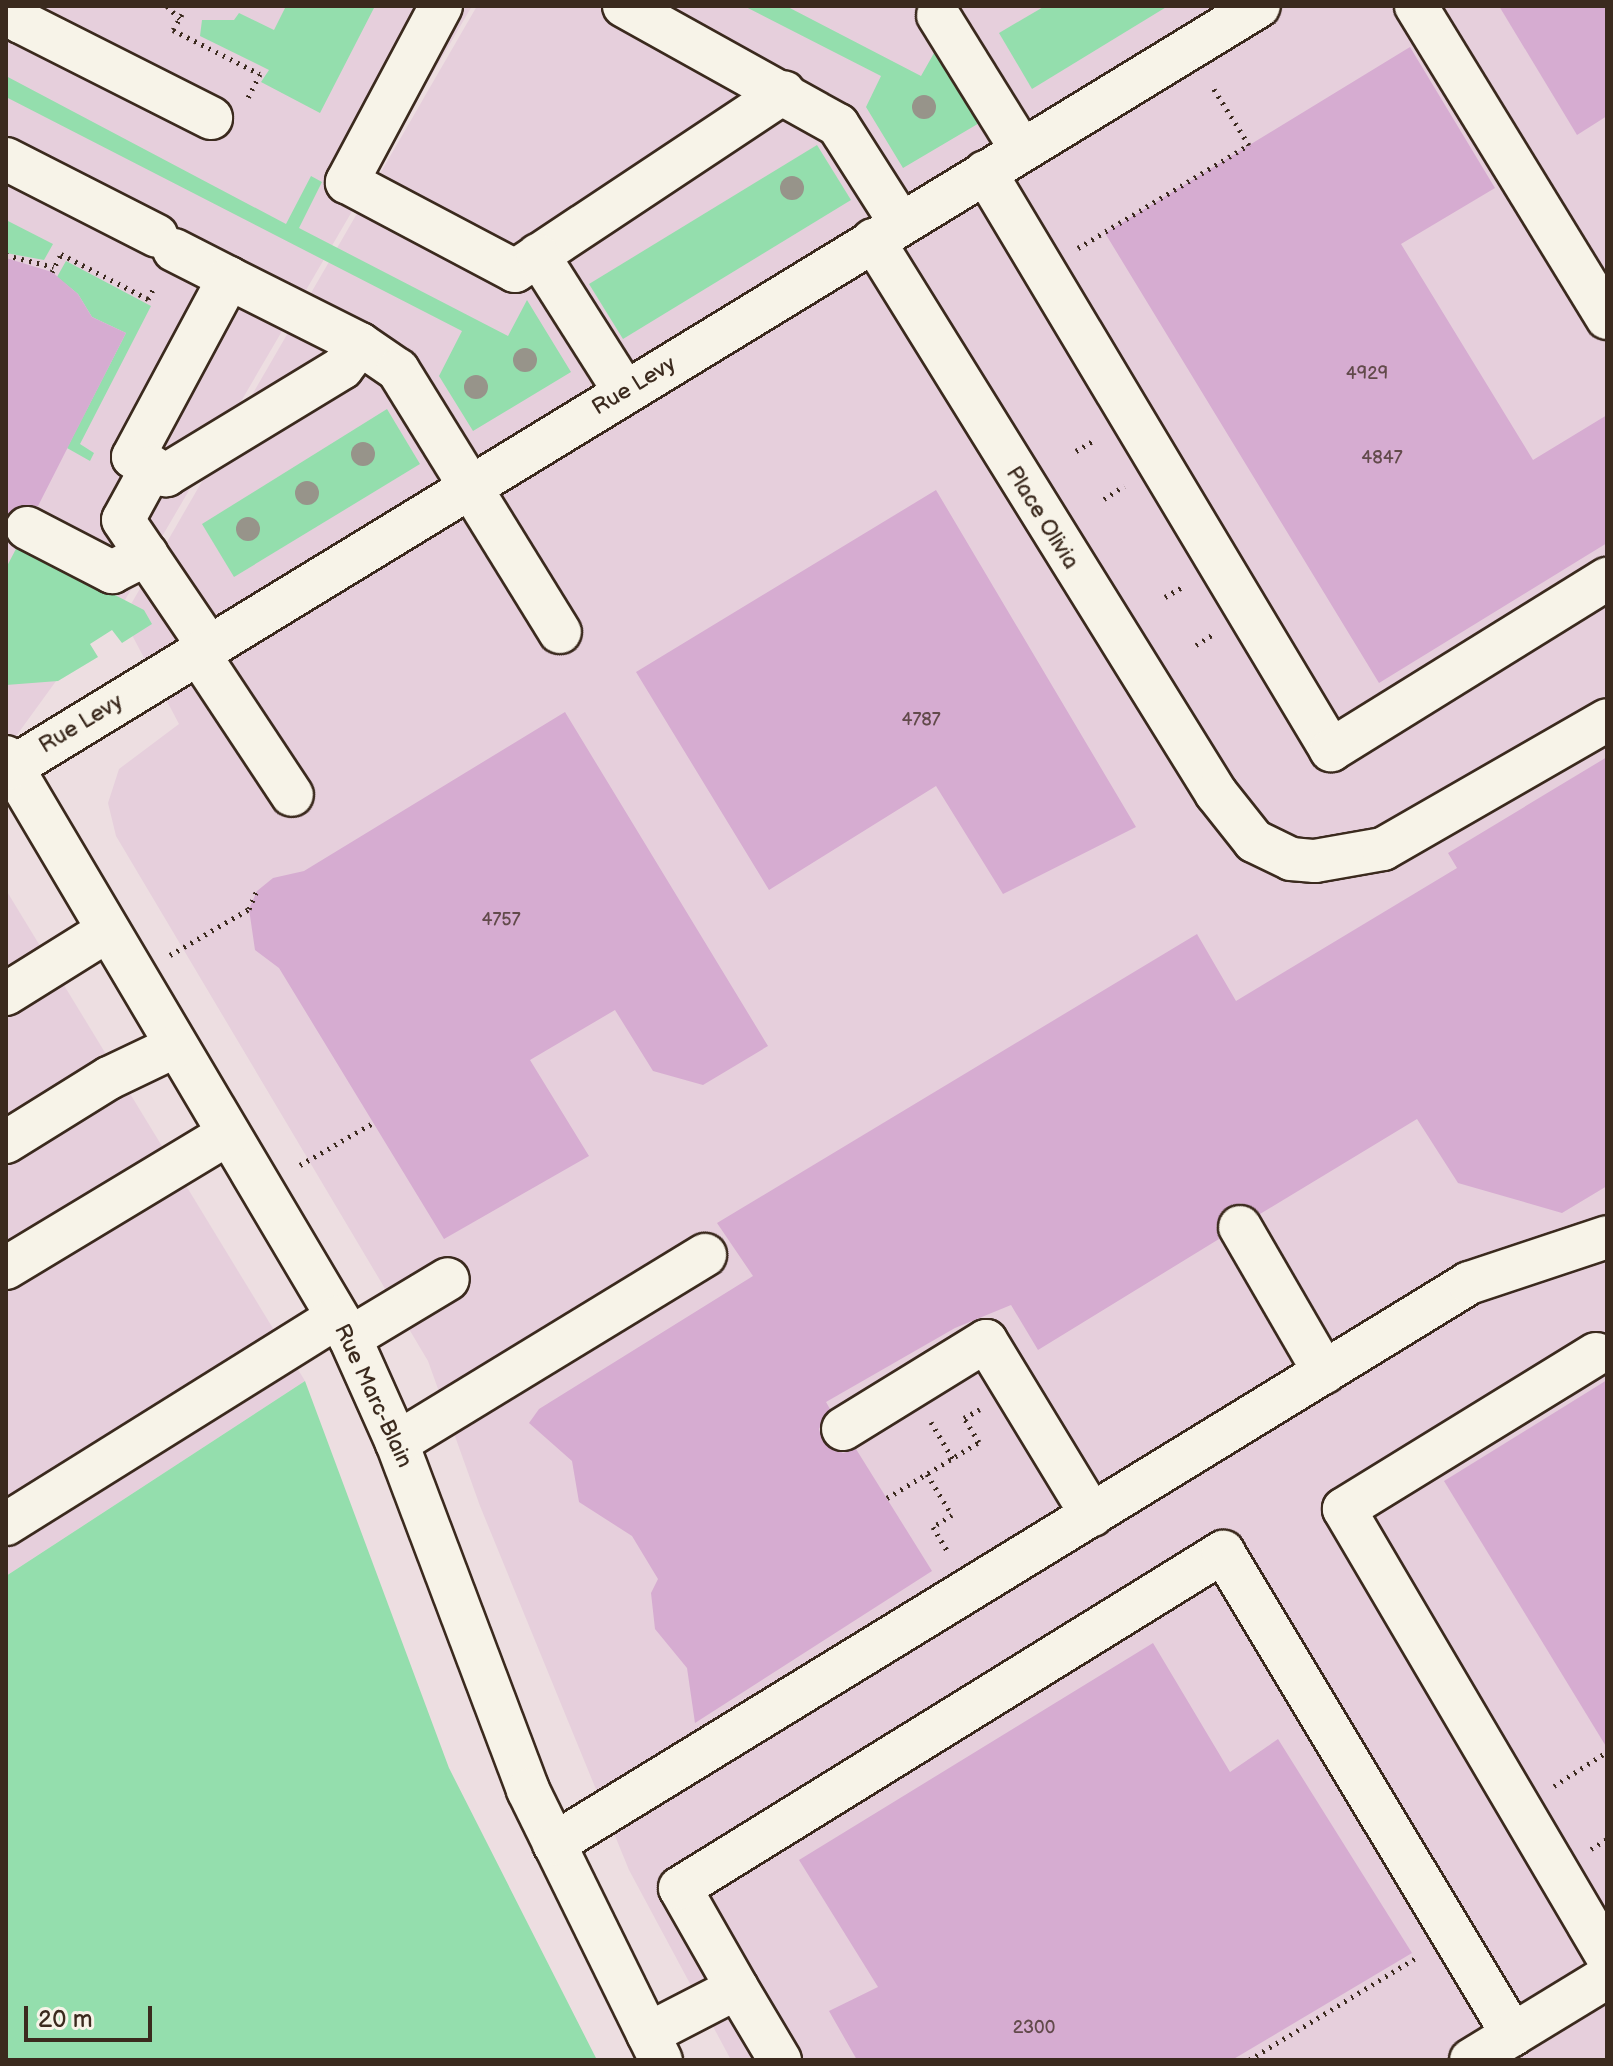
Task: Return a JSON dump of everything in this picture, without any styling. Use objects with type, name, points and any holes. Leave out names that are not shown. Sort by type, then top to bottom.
[{"type":"street","points":[[6,6],[21,22],[211,118]]},
{"type":"street","points":[[441,6],[347,182],[515,271],[784,92]]},
{"type":"street","name":"Place Olivia","points":[[624,6],[784,92],[838,125],[887,232],[1216,793],[1236,824],[1269,850],[1291,859],[1344,859],[1412,837],[1607,720]]},
{"type":"street","points":[[1416,6],[1607,318]]},
{"type":"street","points":[[937,9],[1021,149]]},
{"type":"street","name":"Rue Levy","points":[[8,764],[204,650],[1246,9]]},
{"type":"street","points":[[6,159],[360,344],[398,370],[472,485],[560,632]]},
{"type":"street","points":[[985,172],[1331,750],[1607,579]]},
{"type":"street","points":[[538,255],[625,392]]},
{"type":"street","points":[[229,278],[133,457],[166,475],[342,368],[360,344]]},
{"type":"street","points":[[152,467],[123,520],[147,554],[292,795]]},
{"type":"street","points":[[27,528],[112,572],[147,554]]},
{"type":"street","name":"Rue Marc-Blain","points":[[8,764],[344,1328],[397,1443],[469,1643],[554,1844],[655,2047]]},
{"type":"street","points":[[6,994],[107,931]]},
{"type":"street","points":[[6,1142],[109,1078],[176,1046]]},
{"type":"street","points":[[6,1268],[228,1134]]},
{"type":"street","points":[[1240,1227],[1324,1372]]},
{"type":"street","points":[[554,1844],[1469,1283],[1607,1237]]},
{"type":"street","points":[[397,1443],[705,1255]]},
{"type":"street","points":[[6,1524],[344,1328],[448,1279]]},
{"type":"street","points":[[843,1429],[986,1341],[1092,1515]]},
{"type":"street","points":[[1596,1354],[1344,1509],[1607,1956]]},
{"type":"street","points":[[780,2060],[680,1888],[1223,1552],[1513,2035]]},
{"type":"street","points":[[1471,2060],[1607,1977]]},
{"type":"street","points":[[655,2047],[737,1988]]},
{"type":"path","points":[[167,6],[181,16],[173,30],[260,74],[251,92]]},
{"type":"path","points":[[1074,251],[1249,145],[1212,85]]},
{"type":"path","points":[[6,255],[53,270],[61,254],[148,299],[151,293]]},
{"type":"path","points":[[169,956],[249,909],[258,888]]},
{"type":"path","points":[[300,1165],[373,1123]]},
{"type":"path","points":[[887,1498],[979,1442],[964,1418],[987,1405]]},
{"type":"path","points":[[927,1474],[952,1515],[933,1527],[950,1554]]},
{"type":"path","points":[[1574,1774],[1607,1752]]},
{"type":"path","points":[[1249,2060],[1423,1954]]},
{"type":"shaded area","points":[[6,6],[472,6],[108,629],[80,648],[6,750]]},
{"type":"shaded area","points":[[477,6],[1607,6],[1607,2060],[731,2060],[629,1870],[480,1506],[428,1361],[116,836],[108,803],[119,769],[179,724],[123,618]]},
{"type":"shaded area","points":[[6,890],[305,1381],[6,1576]]},
{"type":"green space","points":[[286,6],[375,6],[320,113],[261,82],[269,70],[200,36],[202,20],[234,20],[239,13],[274,30]]},
{"type":"green space","points":[[744,6],[786,6],[921,76],[938,46],[981,122],[903,168],[866,107],[881,76]]},
{"type":"green space","points":[[1045,6],[1168,6],[1032,89],[999,33]]},
{"type":"green space","points":[[6,76],[286,224],[311,176],[322,182],[299,228],[508,336],[527,300],[571,372],[473,431],[439,376],[462,331],[6,97]]},
{"type":"green space","points":[[817,145],[851,200],[623,339],[589,284]]},
{"type":"green space","points":[[6,220],[53,244],[44,260],[6,253]]},
{"type":"green space","points":[[66,261],[151,306],[80,444],[94,453],[90,461],[67,448],[126,333],[92,317],[78,294],[57,277]]},
{"type":"green space","points":[[387,409],[420,464],[234,577],[202,524]]},
{"type":"green space","points":[[18,545],[144,610],[152,624],[122,643],[112,630],[90,644],[98,657],[58,681],[6,685],[6,568]]},
{"type":"green space","points":[[305,1381],[449,1768],[597,2060],[6,2060],[6,1576]]},
{"type":"building","points":[[1499,6],[1607,6],[1607,116],[1577,135]]},
{"type":"building","points":[[1410,47],[1495,188],[1401,244],[1533,460],[1607,415],[1607,543],[1379,683],[1105,233]]},
{"type":"building","points":[[6,258],[52,272],[78,294],[92,317],[126,333],[38,506],[15,507],[6,517]]},
{"type":"building","points":[[936,490],[1136,827],[1003,894],[936,786],[769,890],[636,672]]},
{"type":"building","points":[[565,712],[768,1046],[703,1085],[653,1071],[615,1010],[530,1060],[589,1156],[444,1239],[279,968],[255,950],[249,909],[257,891],[273,878],[304,871]]},
{"type":"building","points":[[1607,757],[1607,1186],[1562,1213],[1458,1183],[1417,1119],[1260,1214],[1241,1203],[1227,1207],[1216,1226],[1219,1239],[1038,1350],[1011,1305],[955,1328],[826,1402],[830,1409],[819,1429],[823,1442],[843,1453],[856,1449],[932,1571],[695,1723],[687,1668],[655,1629],[651,1593],[658,1579],[632,1536],[579,1502],[572,1461],[529,1423],[539,1409],[753,1276],[717,1223],[1197,934],[1236,1001],[1457,868],[1448,853]]},
{"type":"building","points":[[1607,1380],[1607,1748],[1444,1481]]},
{"type":"building","points":[[1153,1643],[1230,1772],[1278,1739],[1412,1953],[1232,2060],[857,2060],[829,2011],[878,1987],[799,1860]]}]
